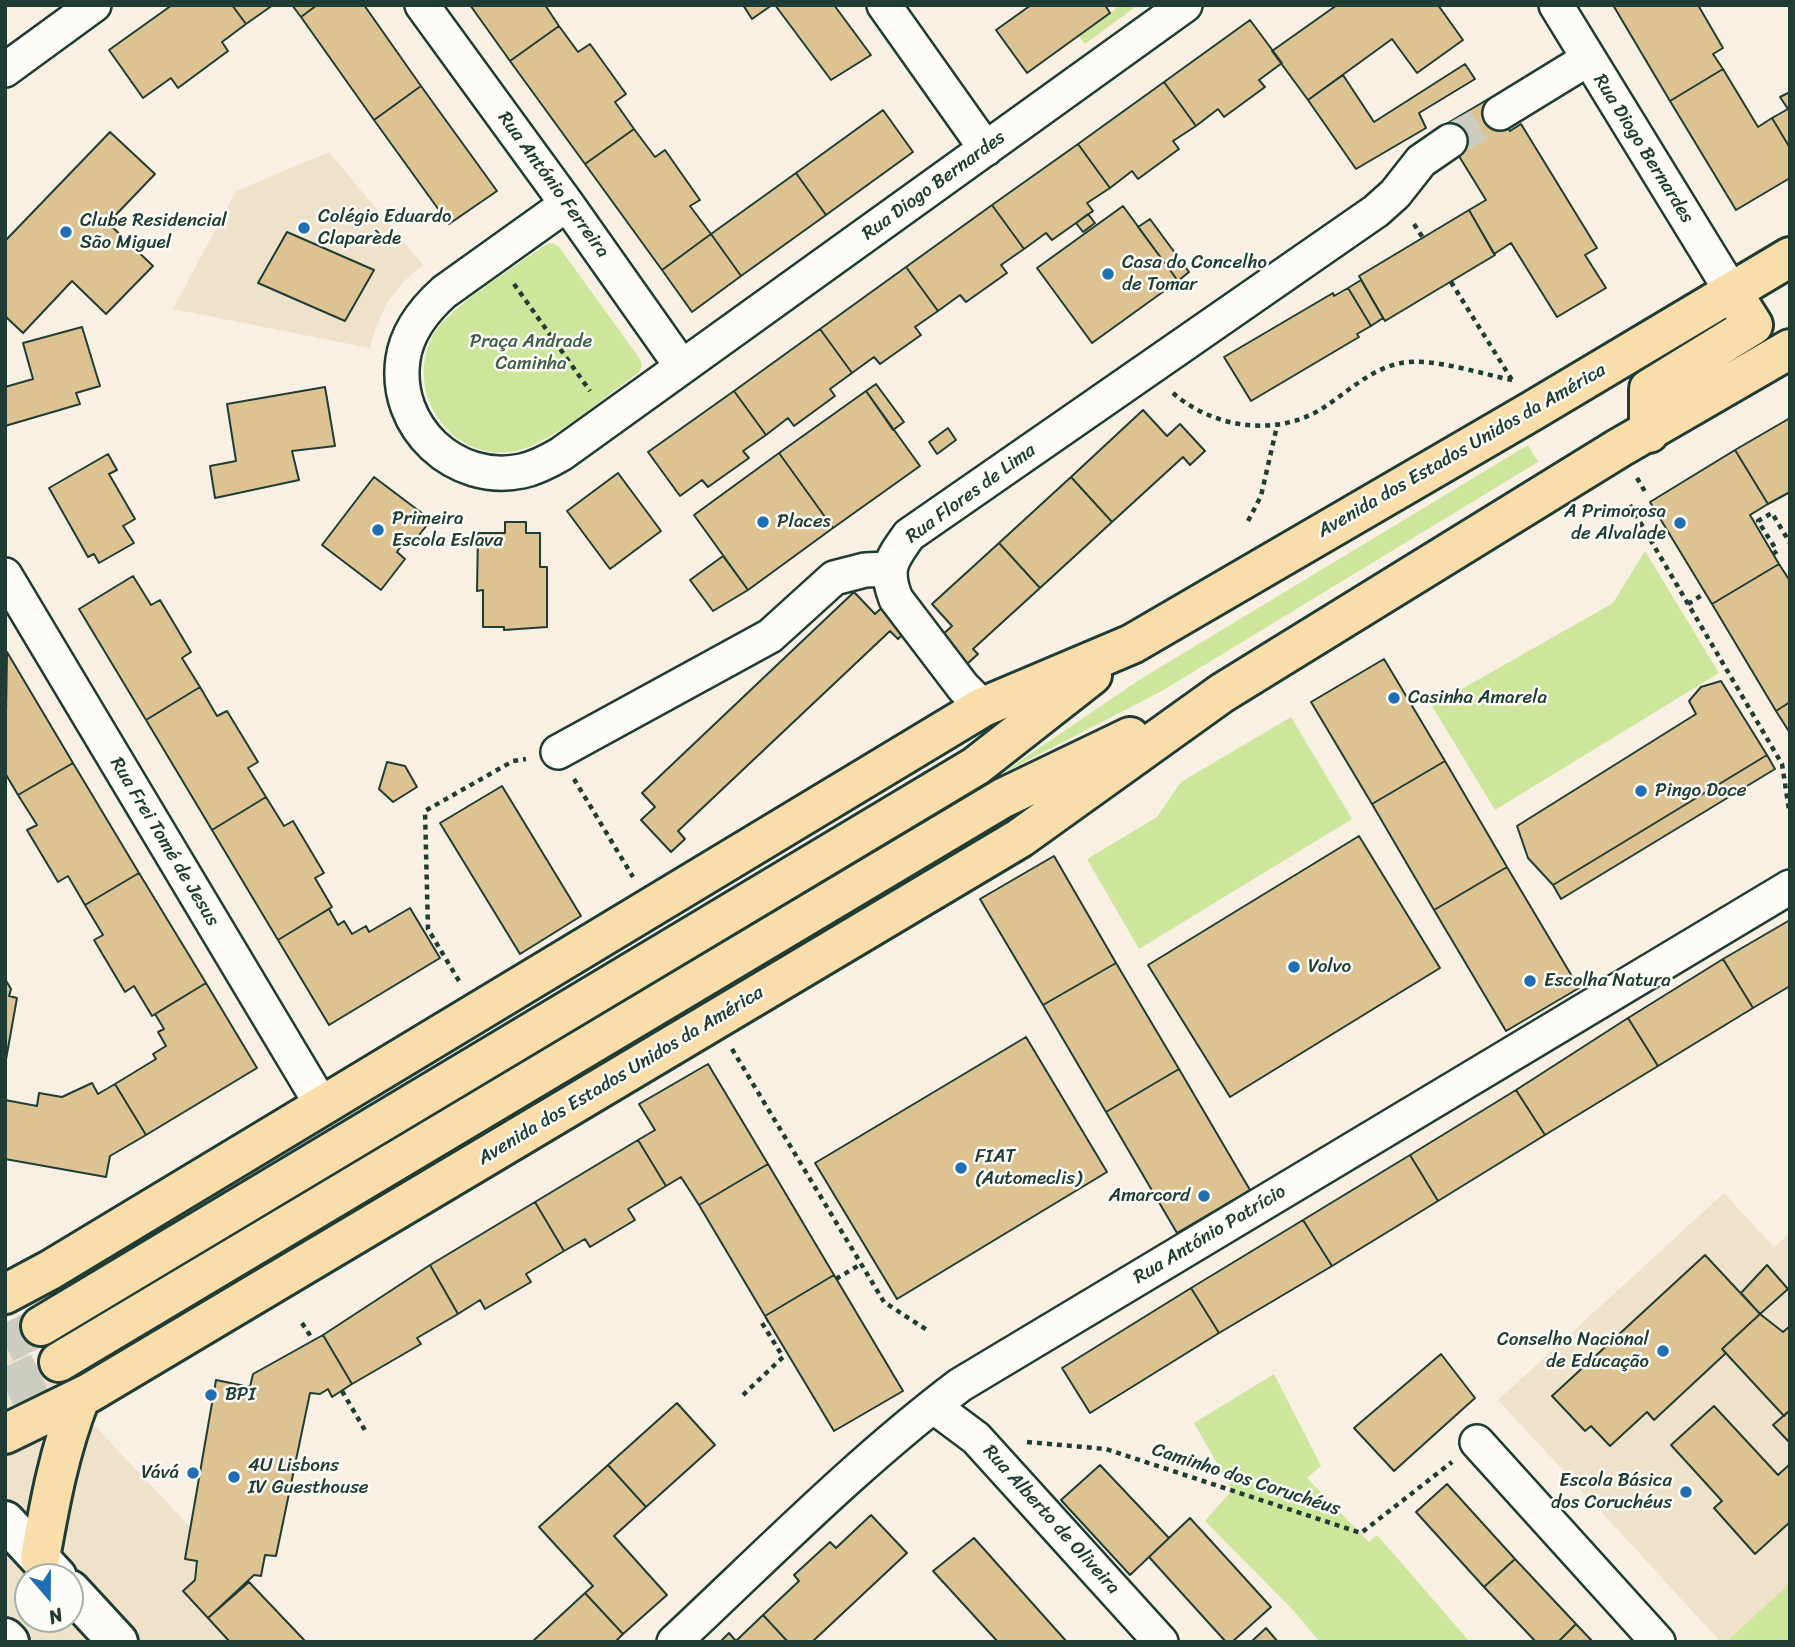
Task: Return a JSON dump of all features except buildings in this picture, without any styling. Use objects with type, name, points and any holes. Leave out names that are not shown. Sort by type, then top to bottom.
[{"type":"main road","name":"Avenida dos Estados Unidos da América","points":[[5,1294],[50,1270],[323,1107],[983,707],[1132,644],[1790,257]]},
{"type":"main road","points":[[1649,433],[1649,389],[1753,325],[1732,292]]},
{"type":"main road","name":"Avenida dos Estados Unidos da América","points":[[5,1434],[80,1398],[1020,838],[1222,693],[1619,448],[1790,349]]},
{"type":"main road","name":"Avenida dos Estados Unidos da América","points":[[41,1326],[976,766],[1132,644]]},
{"type":"main road","name":"Avenida dos Estados Unidos da América","points":[[59,1362],[1003,798],[1222,693]]},
{"type":"main road","points":[[49,1563],[58,1463],[64,1437],[80,1398]]},
{"type":"main road","points":[[5,1521],[44,1563]]},
{"type":"main road","points":[[84,1605],[118,1642]]},
{"type":"street","points":[[5,69],[94,5]]},
{"type":"street","name":"Rua António Ferreira","points":[[422,5],[682,367]]},
{"type":"street","points":[[884,5],[986,149]]},
{"type":"street","name":"Rua Diogo Bernardes","points":[[682,367],[1185,5]]},
{"type":"street","name":"Rua Diogo Bernardes","points":[[1556,5],[1732,292]]},
{"type":"street","points":[[1500,113],[1588,59]]},
{"type":"street","name":"Rua Flores de Lima","points":[[889,569],[893,556],[909,535],[1376,211],[1395,194],[1421,161],[1450,141]]},
{"type":"street","points":[[567,204],[444,292],[416,321],[403,358],[402,377],[407,406],[420,432],[433,447],[467,467],[505,474],[524,471],[561,454],[682,367]]},
{"type":"street","points":[[558,752],[770,636],[834,578],[865,570],[889,569],[890,584],[896,599],[963,687],[983,707]]},
{"type":"street","name":"Rua Frei Tomé de Jesus","points":[[5,575],[323,1107]]},
{"type":"street","name":"Rua António Patrício","points":[[674,1642],[835,1492],[960,1385],[1790,887]]},
{"type":"street","name":"Rua Alberto de Oliveira","points":[[933,1406],[976,1438],[1160,1641]]},
{"type":"street","points":[[1477,1442],[1658,1642]]},
{"type":"path","points":[[510,279],[593,394]]},
{"type":"path","points":[[1146,369],[1181,400],[1201,411],[1229,422],[1256,427],[1277,426],[1298,420],[1318,410],[1362,380],[1389,366],[1405,362],[1427,363],[1512,380]]},
{"type":"path","points":[[1248,521],[1261,496],[1277,426]]},
{"type":"path","points":[[1630,505],[1782,764],[1789,810]]},
{"type":"path","points":[[1773,554],[1777,551],[1758,521],[1772,513],[1790,543]]},
{"type":"path","points":[[1688,604],[1705,593]]},
{"type":"path","points":[[460,983],[428,929],[425,811],[513,761],[558,752],[651,908]]},
{"type":"path","points":[[728,1041],[884,1302],[927,1330]]},
{"type":"path","points":[[836,1279],[861,1264]]},
{"type":"path","points":[[743,1395],[783,1357],[762,1323],[768,1320]]},
{"type":"path","points":[[302,1322],[313,1340]]},
{"type":"path","points":[[342,1391],[366,1432]]},
{"type":"path","name":"Caminho dos Coruchéus","points":[[976,1438],[1106,1448],[1361,1533],[1477,1442]]},
{"type":"shaded area","name":"Colégio Eduardo Claparède","points":[[329,152],[423,265],[403,282],[387,303],[370,348],[173,309],[236,191]]},
{"type":"shaded area","name":"Escola Básica dos Coruchéus","points":[[1724,1193],[1774,1247],[1790,1233],[1790,1583],[1726,1642],[1721,1642],[1498,1400]]},
{"type":"shaded area","points":[[5,1331],[299,1642],[5,1642]]},
{"type":"green space","points":[[1121,5],[1138,5],[1085,44],[1079,36]]},
{"type":"green space","name":"Praça Andrade Caminha","points":[[553,243],[559,247],[640,359],[642,366],[638,373],[551,436],[523,449],[499,453],[476,448],[456,437],[441,422],[430,402],[424,380],[425,357],[434,334],[454,311],[545,245]]},
{"type":"green space","points":[[1528,445],[1538,462],[1160,692],[1001,774],[1139,680]]},
{"type":"green space","points":[[1645,551],[1719,673],[1495,810],[1432,706],[1613,603]]},
{"type":"green space","points":[[1291,717],[1352,819],[1139,949],[1087,859],[1157,817],[1181,782]]},
{"type":"green space","points":[[1274,1374],[1321,1466],[1307,1478],[1369,1542],[1377,1535],[1470,1642],[1320,1642],[1292,1609],[1205,1521],[1232,1490],[1194,1423]]},
{"type":"green space","points":[[1790,1583],[1790,1642],[1726,1642]]},
{"type":"tunnel","points":[[1450,141],[1500,113]]},
{"type":"tunnel","points":[[5,1344],[41,1326]]},
{"type":"tunnel","points":[[5,1388],[59,1362]]},
{"type":"place","name":"Colégio Eduardo Claparède","points":[[304,228]]},
{"type":"place","name":"Clube Residencial São Miguel","points":[[66,232]]},
{"type":"place","name":"Casa do Concelho de Tomar","points":[[1108,274]]},
{"type":"place","name":"Places","points":[[763,522]]},
{"type":"place","name":"A Primorosa de Alvalade","points":[[1680,523]]},
{"type":"place","name":"Primeira Escola Eslava","points":[[378,530]]},
{"type":"place","name":"Casinha Amarela","points":[[1394,698]]},
{"type":"place","name":"Pingo Doce","points":[[1641,791]]},
{"type":"place","name":"Volvo","points":[[1294,967]]},
{"type":"place","name":"Escolha Natura","points":[[1530,981]]},
{"type":"place","name":"FIAT (Automeclis)","points":[[961,1168]]},
{"type":"place","name":"Amarcord","points":[[1204,1196]]},
{"type":"place","name":"Conselho Nacional de Educação","points":[[1663,1351]]},
{"type":"place","name":"BPI","points":[[211,1395]]},
{"type":"place","name":"Vává","points":[[193,1473]]},
{"type":"place","name":"4U Lisbons IV Guesthouse","points":[[234,1477]]},
{"type":"place","name":"Escola Básica dos Coruchéus","points":[[1686,1492]]}]
